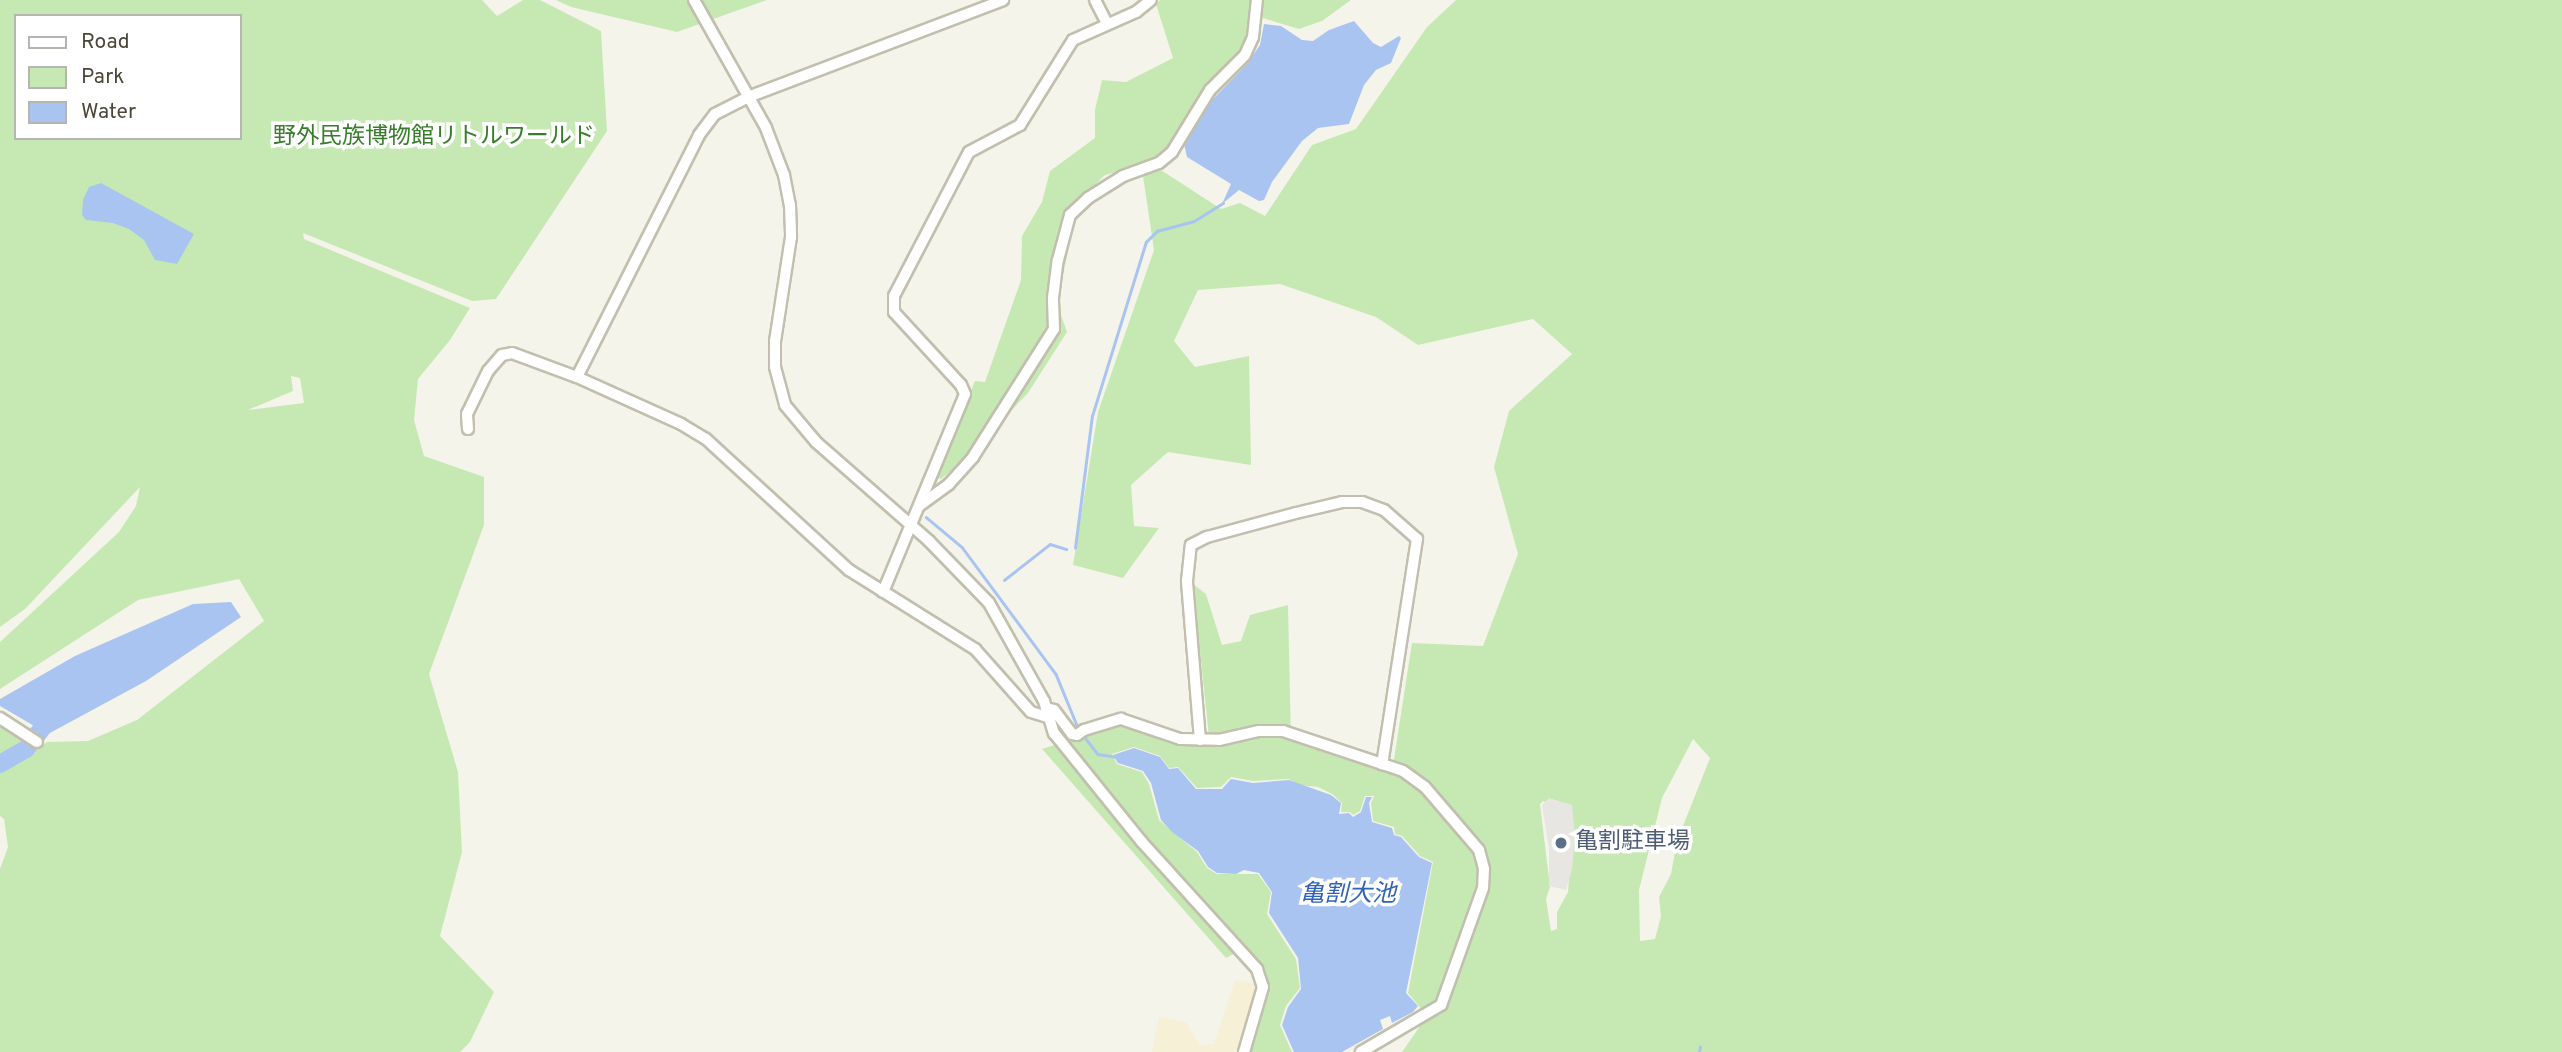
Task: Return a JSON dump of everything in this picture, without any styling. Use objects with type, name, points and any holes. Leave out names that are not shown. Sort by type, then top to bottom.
[{"type":"street","points":[[694,0],[766,128],[784,175],[790,205],[790,237],[775,341],[775,367],[785,405],[816,442],[963,573],[989,603],[1006,629],[1064,747],[1140,841],[1257,969],[1263,987],[1244,1052]]},
{"type":"street","points":[[578,377],[705,124],[715,114],[748,97],[1003,0]]},
{"type":"street","points":[[1095,0],[1107,24]]},
{"type":"street","points":[[883,592],[965,394],[961,385],[894,312],[894,296],[969,152],[1020,125],[1069,44],[1136,12],[1151,0]]},
{"type":"street","points":[[919,506],[924,506],[950,484],[973,457],[1054,329],[1058,260],[1070,215],[1088,198],[1122,176],[1159,163],[1171,152],[1210,90],[1245,55],[1253,37],[1257,0]]},
{"type":"street","points":[[468,429],[467,414],[488,372],[502,355],[512,353],[526,357],[578,377],[681,424],[706,439],[849,570],[975,649],[1031,712],[1054,710],[1072,734],[1128,719],[1180,740],[1219,740],[1267,730],[1283,731],[1403,771],[1425,787],[1479,850],[1484,880],[1475,914],[1441,1005],[1361,1052]]},
{"type":"street","points":[[1200,740],[1187,581],[1187,560],[1192,545],[1207,537],[1342,502],[1362,502],[1384,510],[1417,539],[1382,764]]},
{"type":"street","points":[[0,718],[32,739]]},
{"type":"shaded area","name":"亀割駐車場","points":[[1549,798],[1572,805],[1575,836],[1572,869],[1566,890],[1549,886],[1549,849],[1542,805]]},
{"type":"shaded area","points":[[1235,980],[1258,984],[1236,1052],[1152,1052],[1159,1017],[1186,1022],[1200,1045],[1214,1044]]},
{"type":"green space","name":"野外民族博物館リトルワールド","points":[[0,0],[482,0],[497,16],[523,0],[540,0],[601,31],[607,131],[496,299],[472,301],[303,233],[304,239],[470,308],[450,340],[418,379],[414,420],[424,456],[484,477],[484,525],[429,674],[458,772],[462,852],[440,936],[494,992],[470,1042],[460,1052],[0,1052],[0,869],[8,847],[4,819],[0,816],[0,713],[35,751],[47,742],[88,741],[137,720],[264,621],[239,579],[138,600],[0,689],[0,642],[119,532],[136,506],[140,487],[25,609],[0,627]],"holes":[[[291,376],[300,378],[304,403],[248,410],[293,391]]]},
{"type":"green space","points":[[556,0],[767,0],[677,32],[571,7]]},
{"type":"green space","points":[[1160,0],[1351,0],[1322,21],[1299,29],[1263,18],[1255,46],[1236,71],[1212,94],[1171,158],[1105,175],[1066,213],[1074,222],[1057,304],[1067,332],[1028,393],[968,456],[941,479],[935,477],[975,381],[985,382],[1021,280],[1022,236],[1042,202],[1050,171],[1095,138],[1095,110],[1102,80],[1126,82],[1173,58],[1156,4]]},
{"type":"green space","points":[[1456,0],[2562,0],[2562,1052],[1402,1052],[1427,1016],[1408,993],[1433,862],[1420,856],[1402,836],[1395,834],[1394,827],[1373,821],[1371,803],[1374,796],[1365,796],[1360,811],[1353,815],[1350,812],[1341,812],[1342,803],[1332,794],[1318,787],[1298,785],[1289,779],[1253,781],[1231,777],[1221,787],[1197,788],[1178,767],[1169,768],[1160,756],[1134,747],[1112,754],[1117,764],[1142,772],[1149,784],[1159,820],[1197,852],[1207,868],[1217,874],[1258,874],[1271,892],[1267,914],[1296,959],[1300,988],[1286,1006],[1280,1025],[1292,1052],[1250,1052],[1268,993],[1268,979],[1261,964],[1247,947],[1226,958],[1042,749],[1122,724],[1169,743],[1210,747],[1193,584],[1206,594],[1222,645],[1241,641],[1250,615],[1288,605],[1291,741],[1392,772],[1412,643],[1483,646],[1518,554],[1494,467],[1509,411],[1572,354],[1533,319],[1418,345],[1376,317],[1280,284],[1198,290],[1174,341],[1195,367],[1249,356],[1251,465],[1168,452],[1131,485],[1134,526],[1159,528],[1123,578],[1073,565],[1098,412],[1154,250],[1143,176],[1161,170],[1221,209],[1240,203],[1265,216],[1312,145],[1356,129],[1427,27]],"holes":[[[1693,739],[1710,758],[1677,841],[1671,874],[1659,897],[1661,916],[1655,939],[1640,941],[1639,890],[1662,798]],[[1543,801],[1553,805],[1572,835],[1568,892],[1557,912],[1557,929],[1551,931],[1546,899],[1550,887],[1540,804]]]},
{"type":"water","points":[[1354,21],[1373,43],[1381,47],[1399,36],[1401,38],[1391,63],[1376,70],[1364,85],[1349,124],[1318,128],[1302,141],[1272,182],[1264,200],[1259,201],[1239,190],[1222,204],[1231,184],[1187,157],[1184,144],[1213,99],[1247,64],[1260,45],[1264,24],[1281,26],[1302,40],[1313,41],[1329,30]]},
{"type":"water","points":[[101,183],[194,234],[177,264],[155,260],[144,240],[129,229],[113,223],[86,220],[82,215],[83,200],[89,187]]},
{"type":"water","points":[[231,602],[241,617],[146,681],[48,734],[0,706],[0,699],[75,656],[193,604]]},
{"type":"water","name":"亀割大池","points":[[1134,748],[1160,757],[1169,769],[1178,768],[1196,789],[1222,789],[1231,779],[1253,783],[1289,780],[1331,795],[1341,803],[1339,814],[1349,813],[1353,817],[1361,812],[1366,797],[1372,797],[1369,803],[1372,822],[1392,828],[1394,835],[1401,837],[1419,857],[1432,863],[1406,993],[1418,1006],[1413,1012],[1392,1023],[1390,1016],[1380,1020],[1383,1029],[1342,1052],[1294,1052],[1282,1025],[1288,1007],[1301,989],[1298,958],[1269,913],[1272,892],[1259,873],[1244,870],[1236,874],[1217,873],[1208,867],[1198,851],[1172,832],[1161,820],[1151,783],[1143,771],[1118,763],[1113,755]]},
{"type":"waterway","points":[[1075,548],[1092,416],[1146,242],[1157,231],[1194,221],[1223,203]]},
{"type":"waterway","points":[[926,517],[962,547],[1056,674],[1079,730]]},
{"type":"waterway","points":[[1004,580],[1050,544],[1066,549]]},
{"type":"waterway","points":[[0,764],[26,749],[56,710]]},
{"type":"waterway","points":[[1083,735],[1098,754],[1116,757]]},
{"type":"waterway","points":[[1699,1052],[1700,1047]]},
{"type":"place","name":"亀割駐車場","points":[[1561,843]]}]
